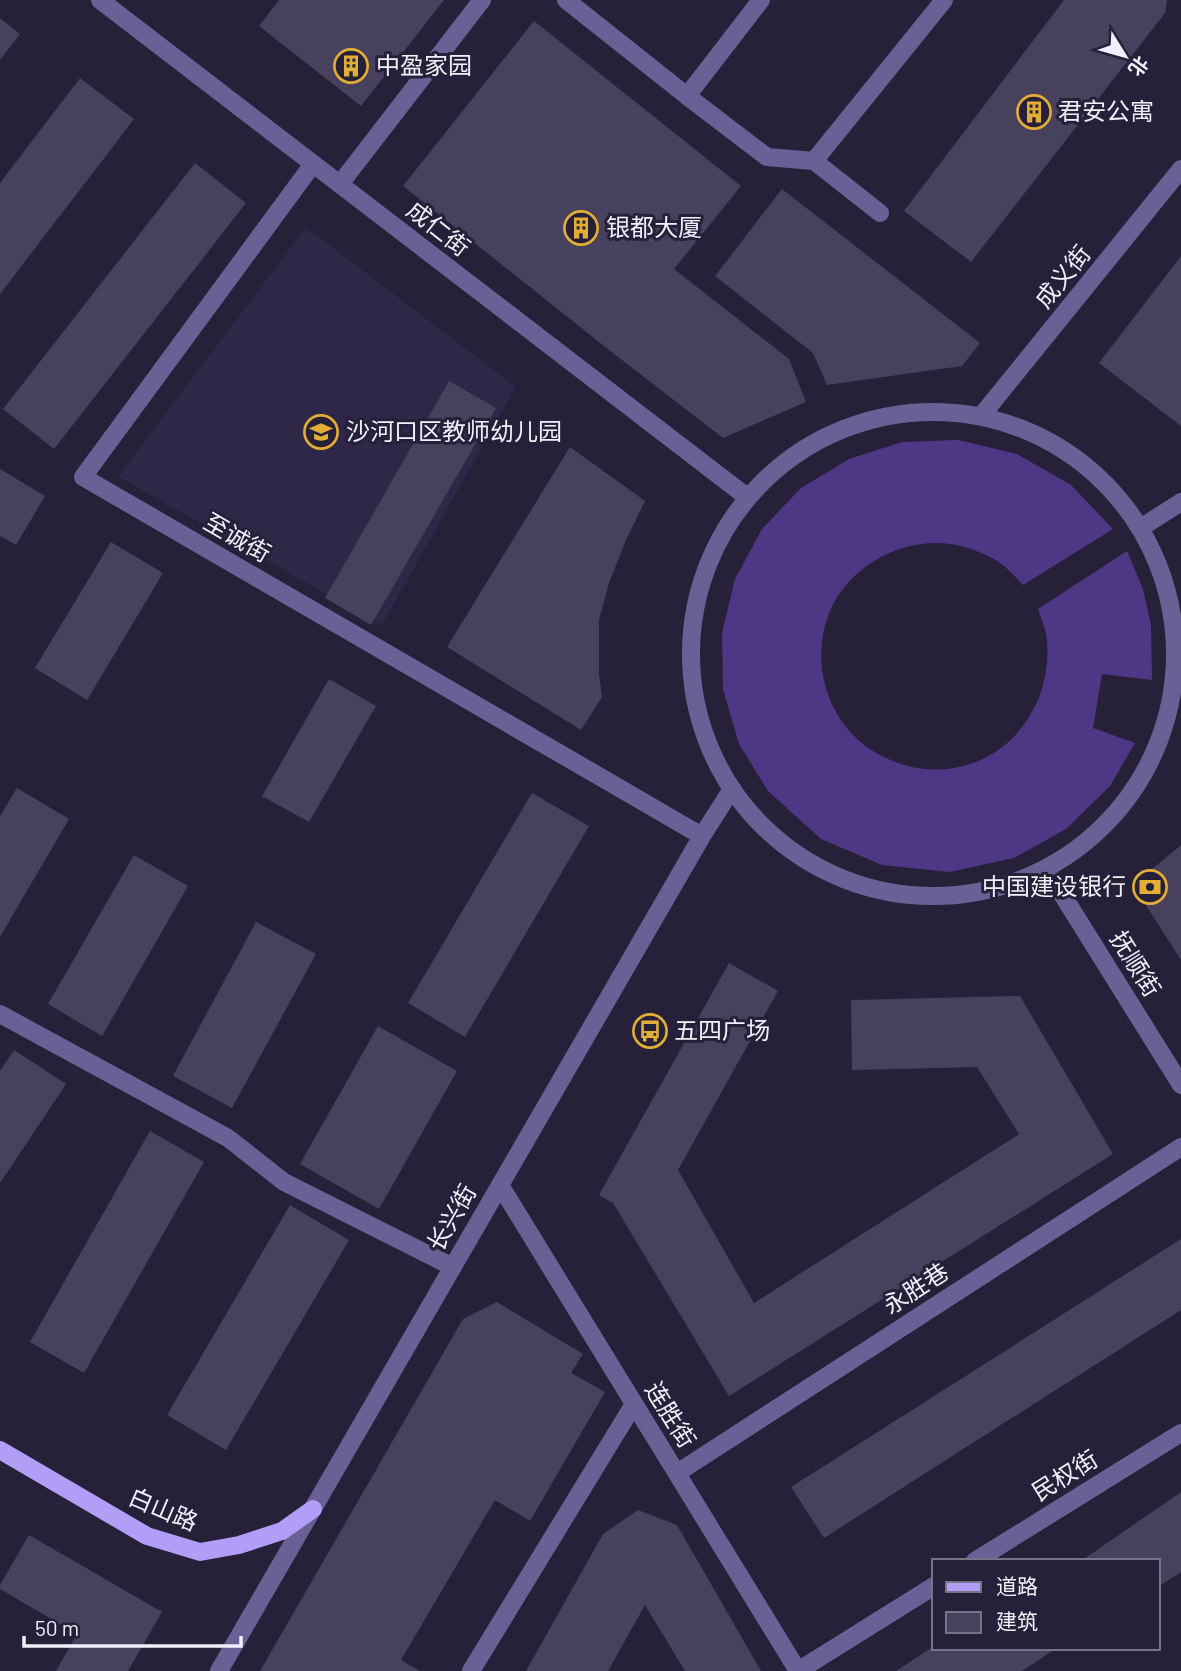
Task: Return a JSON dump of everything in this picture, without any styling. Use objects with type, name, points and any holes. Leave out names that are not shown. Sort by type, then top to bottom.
[{"type":"main road","name":"白山路","points":[[0,1451],[147,1536],[200,1552],[240,1545],[282,1531],[313,1509]]},
{"type":"street","name":"成仁街","points":[[100,0],[747,497]]},
{"type":"street","points":[[340,184],[481,0]]},
{"type":"street","points":[[566,0],[767,158],[814,161],[880,213]]},
{"type":"street","points":[[687,96],[761,0]]},
{"type":"street","points":[[814,161],[944,0]]},
{"type":"street","name":"至诚街","points":[[313,164],[83,477],[702,836]]},
{"type":"street","name":"成义街","points":[[982,415],[1181,169]]},
{"type":"street","points":[[918,411],[982,415],[1045,437],[1100,475],[1142,527],[1171,600],[1176,680],[1154,756],[1110,822],[1047,870],[980,894],[908,897],[839,880],[779,844],[730,792],[698,720],[690,642],[706,565],[747,497],[795,453],[853,424],[918,411]]},
{"type":"street","points":[[1142,527],[1181,502]]},
{"type":"street","name":"长兴街","points":[[219,1671],[730,792]]},
{"type":"street","name":"抚顺街","points":[[1047,870],[1181,1084]]},
{"type":"street","points":[[0,1014],[228,1138],[284,1182],[453,1267]]},
{"type":"street","name":"永胜巷","points":[[677,1474],[1181,1147]]},
{"type":"street","name":"连胜街","points":[[500,1185],[798,1671]]},
{"type":"street","points":[[471,1671],[634,1404]]},
{"type":"street","name":"民权街","points":[[978,1559],[1181,1433]]},
{"type":"street","points":[[798,1671],[932,1587]]},
{"type":"shaded area","name":"沙河口区教师幼儿园","points":[[306,227],[516,387],[382,625],[118,477]]},
{"type":"shaded area","points":[[958,440],[1017,454],[1071,485],[1113,529],[1023,585],[995,559],[951,544],[914,545],[896,550],[864,568],[850,580],[830,611],[821,650],[826,689],[844,724],[857,739],[873,751],[912,767],[933,770],[954,768],[976,762],[995,752],[1026,722],[1043,684],[1047,640],[1038,609],[1127,551],[1143,589],[1151,625],[1152,680],[1102,674],[1093,728],[1135,743],[1110,786],[1066,829],[1014,858],[950,872],[882,865],[821,839],[768,791],[739,744],[723,689],[722,633],[735,579],[762,529],[801,488],[849,459],[902,442]]},
{"type":"building","name":"中盈家园","points":[[279,0],[444,0],[361,106],[259,26]]},
{"type":"building","name":"君安公寓","points":[[1064,0],[1167,0],[1165,13],[971,262],[904,211]]},
{"type":"building","points":[[0,18],[20,34],[0,60]]},
{"type":"building","name":"银都大厦","points":[[534,21],[741,186],[674,269],[789,359],[806,402],[723,438],[403,186]]},
{"type":"building","points":[[80,78],[134,119],[0,294],[0,183]]},
{"type":"building","points":[[195,163],[246,203],[54,449],[3,409]]},
{"type":"building","points":[[782,189],[980,343],[962,366],[827,385],[813,353],[715,276]]},
{"type":"building","points":[[1181,256],[1181,426],[1099,363]]},
{"type":"building","points":[[449,381],[496,408],[371,625],[325,598]]},
{"type":"building","points":[[570,447],[645,501],[609,583],[599,620],[599,674],[602,697],[581,730],[447,647]]},
{"type":"building","points":[[0,469],[45,496],[16,545],[0,536]]},
{"type":"building","points":[[111,542],[163,573],[87,700],[35,668]]},
{"type":"building","points":[[329,679],[376,706],[309,822],[262,796]]},
{"type":"building","points":[[17,788],[69,819],[0,937],[0,816]]},
{"type":"building","points":[[532,793],[589,826],[465,1037],[408,1003]]},
{"type":"building","points":[[1181,845],[1181,960],[1133,885]]},
{"type":"building","points":[[134,855],[188,886],[102,1036],[48,1004]]},
{"type":"building","points":[[256,922],[316,954],[232,1108],[173,1076]]},
{"type":"building","points":[[729,963],[778,991],[678,1170],[754,1303],[1019,1134],[977,1067],[852,1070],[851,1000],[1020,996],[1113,1154],[729,1396],[613,1203],[599,1195]]},
{"type":"building","points":[[378,1026],[457,1071],[379,1209],[300,1164]]},
{"type":"building","points":[[14,1050],[66,1084],[0,1183],[0,1071]]},
{"type":"building","points":[[150,1131],[204,1162],[84,1373],[30,1342]]},
{"type":"building","points":[[290,1205],[349,1240],[226,1450],[167,1415]]},
{"type":"building","points":[[1181,1239],[1181,1310],[824,1538],[791,1487]]},
{"type":"building","points":[[497,1302],[583,1354],[571,1373],[605,1392],[530,1521],[495,1500],[401,1660],[420,1671],[260,1671],[463,1319]]},
{"type":"building","points":[[1181,1492],[1181,1572],[1160,1586],[1160,1559],[1084,1559]]},
{"type":"building","points":[[638,1510],[677,1525],[761,1671],[685,1671],[645,1605],[608,1671],[526,1671],[603,1534]]},
{"type":"building","points":[[29,1535],[162,1612],[128,1671],[56,1671],[77,1634],[0,1589]]},
{"type":"building","points":[[932,1647],[932,1650],[1054,1650],[1022,1671],[896,1671]]},
{"type":"place","name":"中盈家园","points":[[351,66]]},
{"type":"place","name":"君安公寓","points":[[1034,112]]},
{"type":"place","name":"银都大厦","points":[[581,228]]},
{"type":"place","name":"沙河口区教师幼儿园","points":[[321,432]]},
{"type":"place","name":"中国建设银行","points":[[1150,887]]},
{"type":"place","name":"五四广场","points":[[650,1031]]}]
